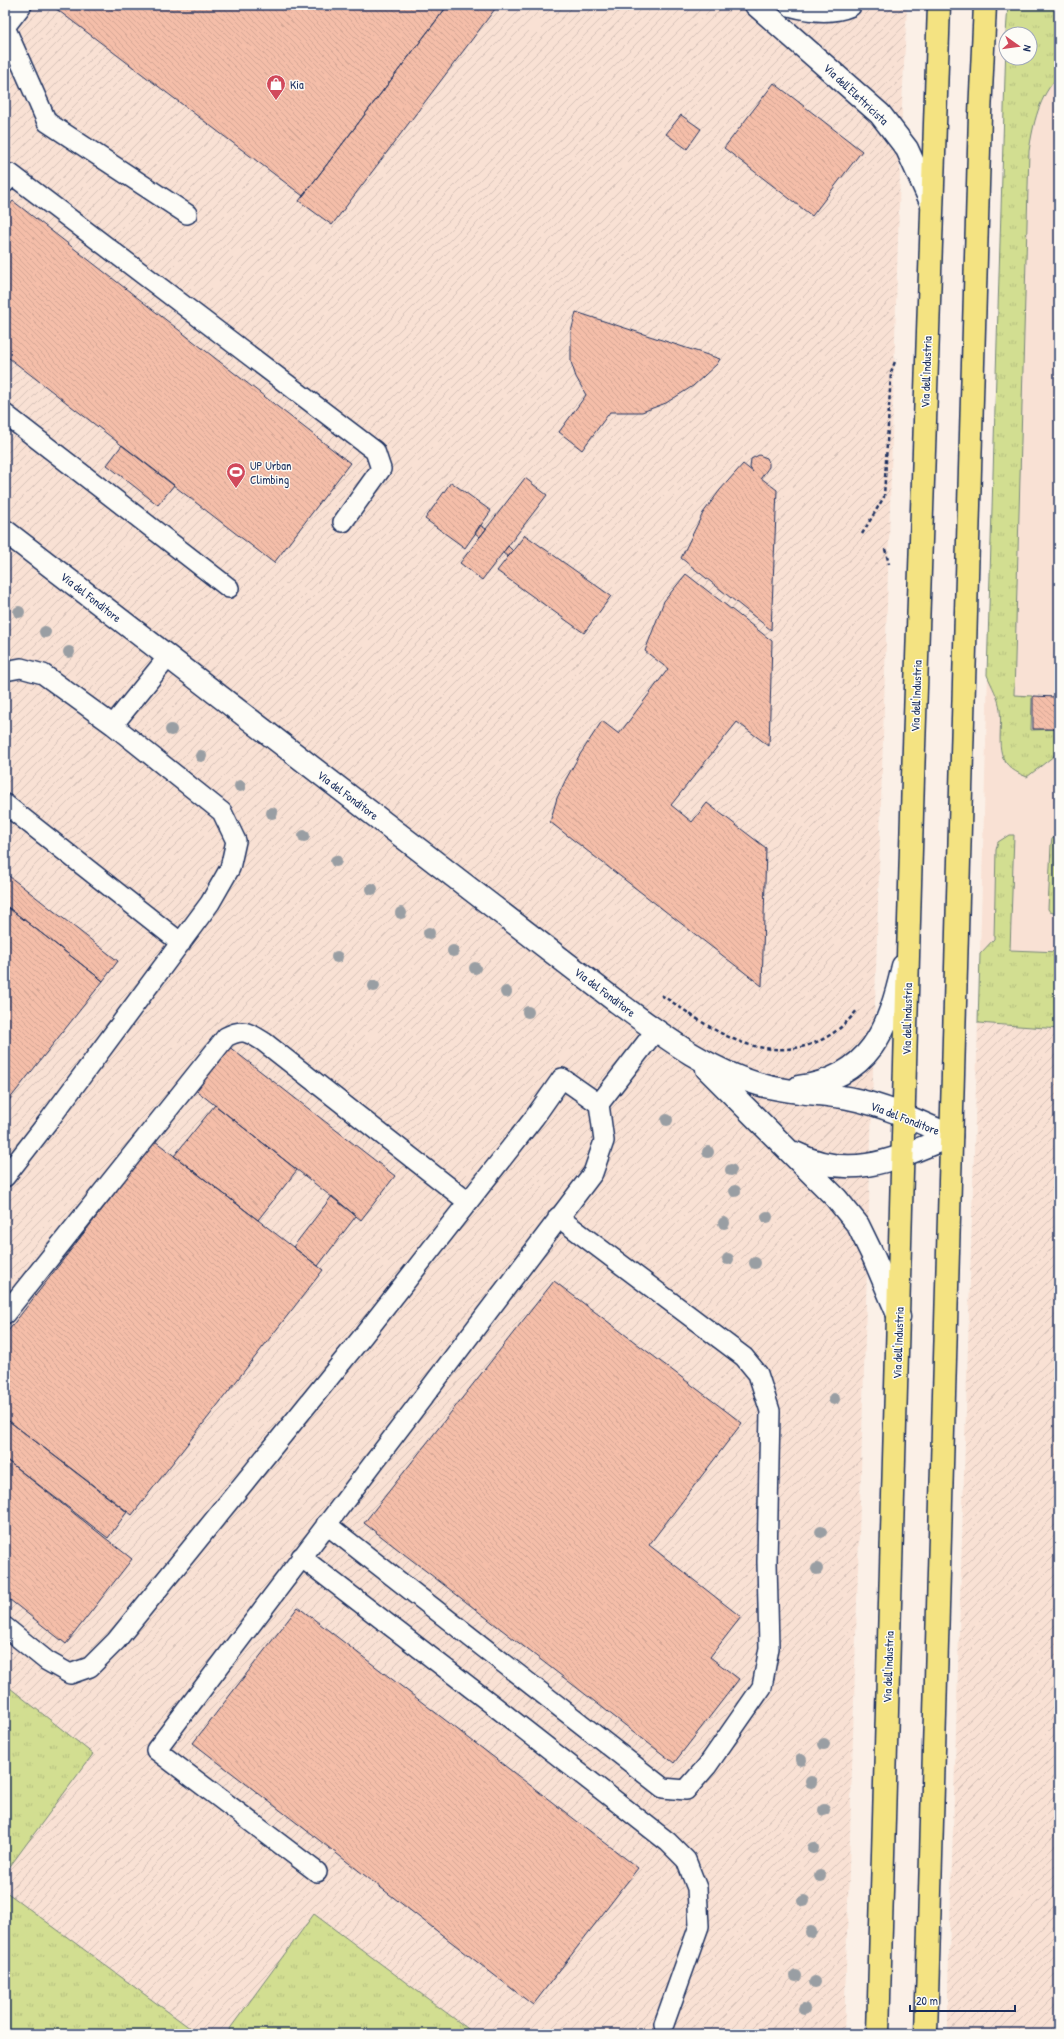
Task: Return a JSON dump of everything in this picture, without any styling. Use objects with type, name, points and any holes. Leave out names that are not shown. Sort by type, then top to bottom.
[{"type":"main road","name":"Via dell'Industria","points":[[878,2034],[931,202],[939,5]]},
{"type":"main road","points":[[926,2034],[980,130],[985,5]]},
{"type":"street","name":"Via dell'Elettricista","points":[[756,5],[880,114],[907,149],[931,202]]},
{"type":"street","points":[[791,5],[805,9],[828,10],[850,5]]},
{"type":"street","name":"Via del Fonditore","points":[[5,531],[617,1002],[694,1056],[733,1075],[758,1084],[782,1090],[850,1099],[904,1115],[951,1136]]},
{"type":"street","name":"Via del Fonditore","points":[[782,1090],[811,1086],[835,1078],[853,1067],[870,1052],[883,1031],[898,987],[909,942]]},
{"type":"street","name":"Via del Fonditore","points":[[694,1056],[836,1198],[858,1225],[899,1317]]},
{"type":"street","name":"Via del Fonditore","points":[[787,1148],[810,1160],[844,1166],[865,1166],[884,1162],[951,1136]]},
{"type":"lane","points":[[22,5],[5,27],[47,122],[187,214]]},
{"type":"lane","points":[[7,175],[375,450],[381,469],[343,522]]},
{"type":"lane","points":[[5,414],[229,588]]},
{"type":"lane","points":[[113,725],[168,657]]},
{"type":"lane","points":[[5,671],[21,668],[43,674],[113,725],[222,812],[236,841],[230,868],[210,903],[5,1177]]},
{"type":"lane","points":[[5,804],[180,943]]},
{"type":"lane","points":[[317,1872],[156,1750],[558,1217],[593,1173],[604,1141],[599,1104],[656,1030]]},
{"type":"lane","points":[[5,1314],[226,1037],[236,1031],[249,1032],[264,1042],[468,1202]]},
{"type":"lane","points":[[5,1627],[47,1661],[70,1674],[90,1667],[116,1641],[220,1514],[468,1202],[562,1078],[599,1104]]},
{"type":"lane","points":[[326,1524],[663,1788],[686,1790],[707,1766],[762,1687],[769,1648],[767,1562],[770,1411],[758,1374],[744,1357],[558,1217]]},
{"type":"lane","points":[[301,1557],[493,1704],[668,1842],[686,1860],[697,1888],[699,1926],[664,2024]]},
{"type":"path","points":[[862,534],[884,497],[891,372],[898,354]]},
{"type":"path","points":[[885,549],[890,571]]},
{"type":"path","points":[[617,1002],[661,995],[702,1022],[732,1038],[760,1047],[792,1050],[820,1041],[848,1022],[857,1009]]},
{"type":"shaded area","points":[[5,5],[907,5],[902,106],[844,2034],[5,2034]]},
{"type":"shaded area","points":[[1008,5],[1059,5],[1059,1029],[978,1023],[1005,66],[1038,66],[1038,26],[1007,26]]},
{"type":"shaded area","points":[[978,1023],[1059,1029],[1059,2034],[948,2034],[948,1989]]},
{"type":"green space","points":[[1008,5],[1059,5],[1059,76],[1046,92],[1038,111],[1029,151],[1014,695],[1032,696],[1031,730],[1059,729],[1059,752],[1027,777],[1015,771],[1003,758],[1000,741],[1000,710],[997,696],[987,675],[1005,66],[1038,66],[1038,26],[1007,26]]},
{"type":"green space","points":[[1009,835],[1014,835],[1010,950],[1059,952],[1059,1029],[978,1023],[980,954],[994,939],[996,850],[998,842]]},
{"type":"green space","points":[[1056,836],[1059,837],[1057,914],[1050,912],[1048,909],[1051,845],[1052,839]]},
{"type":"green space","points":[[5,1684],[93,1754],[5,1873]]},
{"type":"green space","points":[[5,1891],[198,2034],[5,2034]]},
{"type":"green space","points":[[314,1914],[475,2034],[226,2034]]},
{"type":"building","name":"Kia","points":[[51,5],[448,5],[303,196]]},
{"type":"building","points":[[448,5],[498,5],[332,225],[299,201]]},
{"type":"building","points":[[774,83],[862,151],[812,216],[724,148]]},
{"type":"building","points":[[681,115],[701,129],[687,149],[666,134]]},
{"type":"building","points":[[13,201],[350,463],[274,563],[5,355],[5,211]]},
{"type":"building","points":[[576,312],[720,359],[717,364],[693,386],[666,403],[642,412],[610,412],[582,450],[559,432],[586,395],[576,377],[571,362],[571,332]]},
{"type":"building","points":[[122,445],[174,485],[158,505],[107,465]]},
{"type":"building","points":[[759,455],[767,458],[769,463],[769,467],[761,478],[777,490],[771,630],[681,558],[703,513],[720,490],[743,464],[753,472],[750,468],[751,459]]},
{"type":"building","points":[[525,478],[547,495],[482,580],[460,563]]},
{"type":"building","points":[[451,482],[491,511],[465,548],[425,519]]},
{"type":"building","points":[[480,525],[486,529],[480,537],[475,533]]},
{"type":"building","points":[[525,535],[611,596],[584,633],[497,571]]},
{"type":"building","points":[[508,546],[513,551],[508,557],[503,553]]},
{"type":"building","points":[[686,574],[772,641],[769,746],[737,722],[671,805],[692,822],[707,803],[766,848],[762,986],[550,822],[557,798],[566,779],[602,721],[619,734],[668,669],[645,651],[664,601]]},
{"type":"building","points":[[1033,696],[1056,697],[1055,729],[1033,729]]},
{"type":"building","points":[[5,873],[118,961],[103,981],[5,905]]},
{"type":"building","points":[[5,905],[103,981],[5,1105]]},
{"type":"building","points":[[228,1046],[395,1176],[361,1220],[193,1088]]},
{"type":"building","points":[[215,1105],[297,1170],[258,1220],[174,1156]]},
{"type":"building","points":[[155,1141],[323,1270],[132,1515],[5,1418],[5,1335]]},
{"type":"building","points":[[332,1196],[356,1216],[318,1266],[293,1247]]},
{"type":"building","points":[[554,1281],[742,1423],[649,1545],[741,1617],[710,1657],[739,1679],[674,1763],[364,1523]]},
{"type":"building","points":[[5,1418],[127,1512],[108,1538],[5,1459]]},
{"type":"building","points":[[5,1459],[132,1559],[66,1644],[5,1596]]},
{"type":"building","points":[[298,1607],[638,1868],[533,2005],[193,1743]]},
{"type":"place","name":"Kia","points":[[276,101]]},
{"type":"place","name":"UP Urban Climbing","points":[[236,489]]}]
